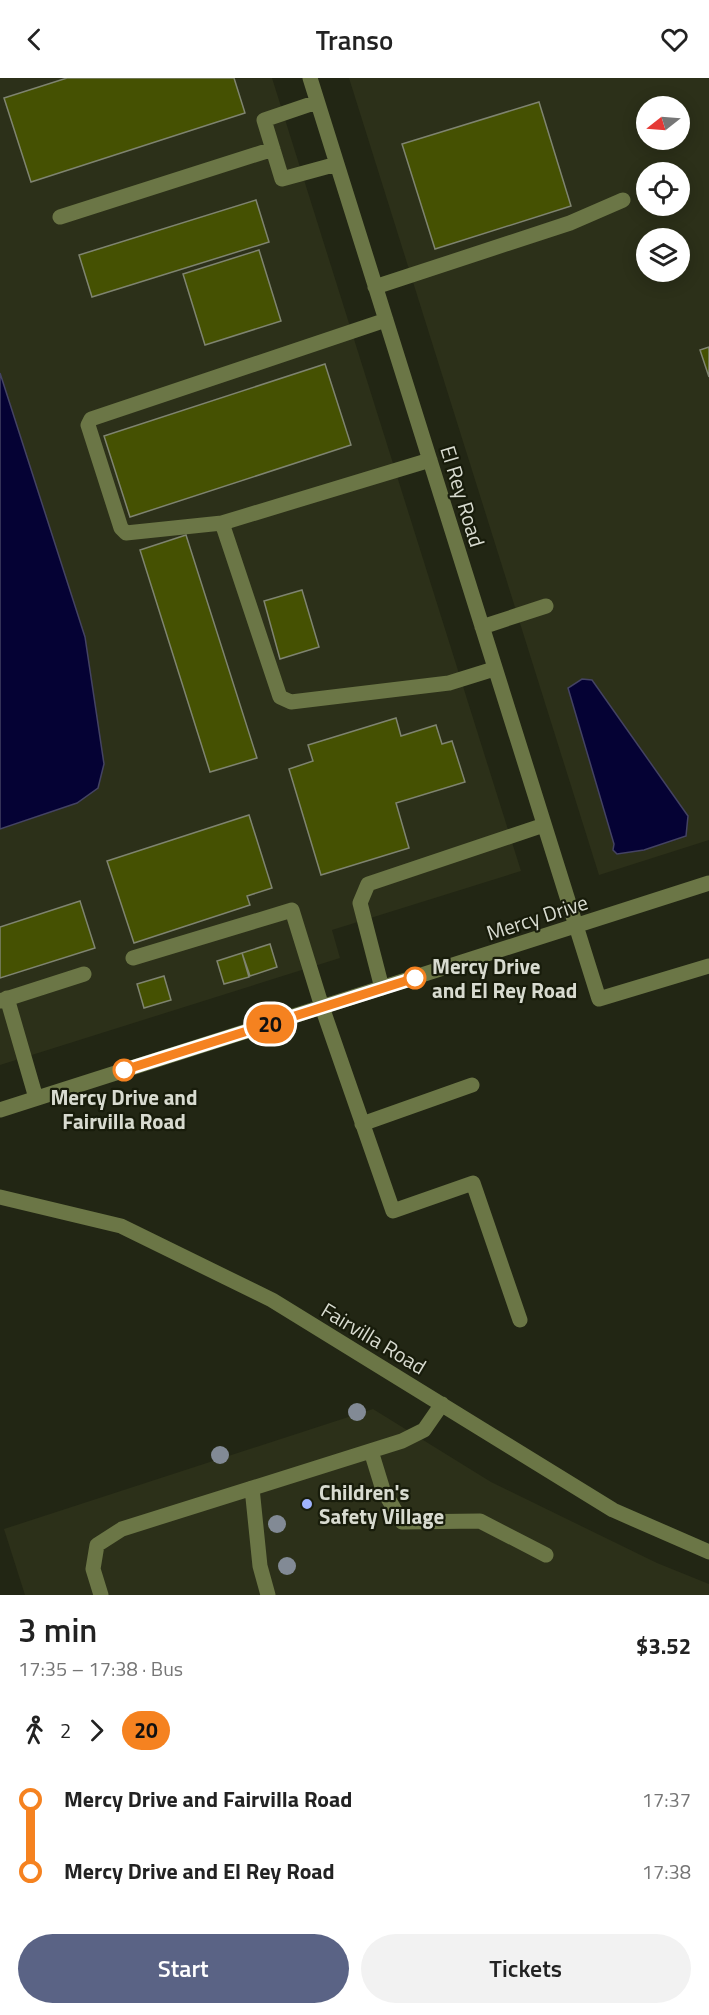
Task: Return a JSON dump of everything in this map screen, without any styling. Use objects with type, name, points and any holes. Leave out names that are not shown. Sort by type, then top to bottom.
[{"type":"street","name":"El Rey Road","points":[[310,78],[599,999],[709,966]]},
{"type":"street","points":[[317,102],[264,120],[282,179],[337,164]]},
{"type":"street","points":[[60,217],[273,149]]},
{"type":"street","points":[[375,287],[570,222],[623,200]]},
{"type":"street","points":[[386,320],[91,419],[88,425],[121,528],[126,533],[222,523],[430,460]]},
{"type":"street","points":[[222,523],[280,697],[291,702],[449,683],[494,669]]},
{"type":"street","points":[[482,627],[546,606]]},
{"type":"street","points":[[382,988],[360,903],[368,884],[544,825]]},
{"type":"street","name":"Mercy Drive","points":[[0,1110],[709,883]]},
{"type":"street","points":[[133,958],[292,910],[322,1007],[393,1211],[473,1183],[520,1320]]},
{"type":"street","points":[[36,1098],[4,1000],[84,974]]},
{"type":"street","points":[[362,1124],[472,1085]]},
{"type":"street","name":"Fairvilla Road","points":[[0,1197],[121,1226],[272,1300],[613,1510],[709,1552]]},
{"type":"street","points":[[101,1595],[93,1569],[97,1545],[122,1529],[402,1441],[424,1430],[442,1404]]},
{"type":"street","points":[[371,1451],[382,1490],[402,1522],[480,1521],[546,1555]]},
{"type":"street","points":[[252,1488],[260,1566],[268,1595]]},
{"type":"shaded area","points":[[0,78],[272,78],[521,871],[332,930],[340,958],[0,1065]]},
{"type":"shaded area","points":[[349,78],[709,78],[709,840],[599,875]]},
{"type":"shaded area","points":[[0,373],[85,637],[104,764],[98,788],[77,803],[0,829]]},
{"type":"shaded area","points":[[582,679],[592,680],[688,816],[686,836],[644,850],[617,854],[613,850],[614,844],[568,688]]},
{"type":"shaded area","name":"Children's Safety Village","points":[[373,1409],[491,1482],[657,1563],[709,1584],[709,1595],[25,1595],[4,1529]]},
{"type":"building","points":[[67,78],[234,78],[245,113],[31,182],[4,98]]},
{"type":"building","points":[[539,102],[571,206],[435,249],[402,144]]},
{"type":"building","points":[[256,200],[269,242],[92,297],[79,255]]},
{"type":"building","points":[[259,250],[281,321],[205,345],[183,274]]},
{"type":"building","points":[[709,347],[709,377],[700,350]]},
{"type":"building","points":[[325,364],[351,445],[130,517],[104,436]]},
{"type":"building","points":[[186,535],[257,758],[210,772],[140,550]]},
{"type":"building","points":[[302,590],[319,647],[280,659],[264,601]]},
{"type":"building","points":[[396,718],[401,736],[436,725],[442,744],[452,741],[465,782],[396,803],[409,848],[321,875],[289,769],[313,761],[308,745]]},
{"type":"building","points":[[249,815],[272,888],[247,896],[250,905],[134,943],[107,861]]},
{"type":"building","points":[[80,901],[95,948],[0,978],[0,927]]},
{"type":"building","points":[[270,944],[277,967],[250,976],[242,953]]},
{"type":"building","points":[[242,953],[249,977],[224,984],[217,961]]},
{"type":"building","points":[[164,976],[171,1000],[144,1008],[137,984]]},
{"type":"bus line","name":"20","points":[[124,1070],[415,978]]},
{"type":"place","name":"Mercy Drive and El Rey Road","points":[[415,978]]},
{"type":"place","name":"Mercy Drive and Fairvilla Road","points":[[124,1070]]},
{"type":"place","name":"Children's Safety Village","points":[[307,1504]]}]
